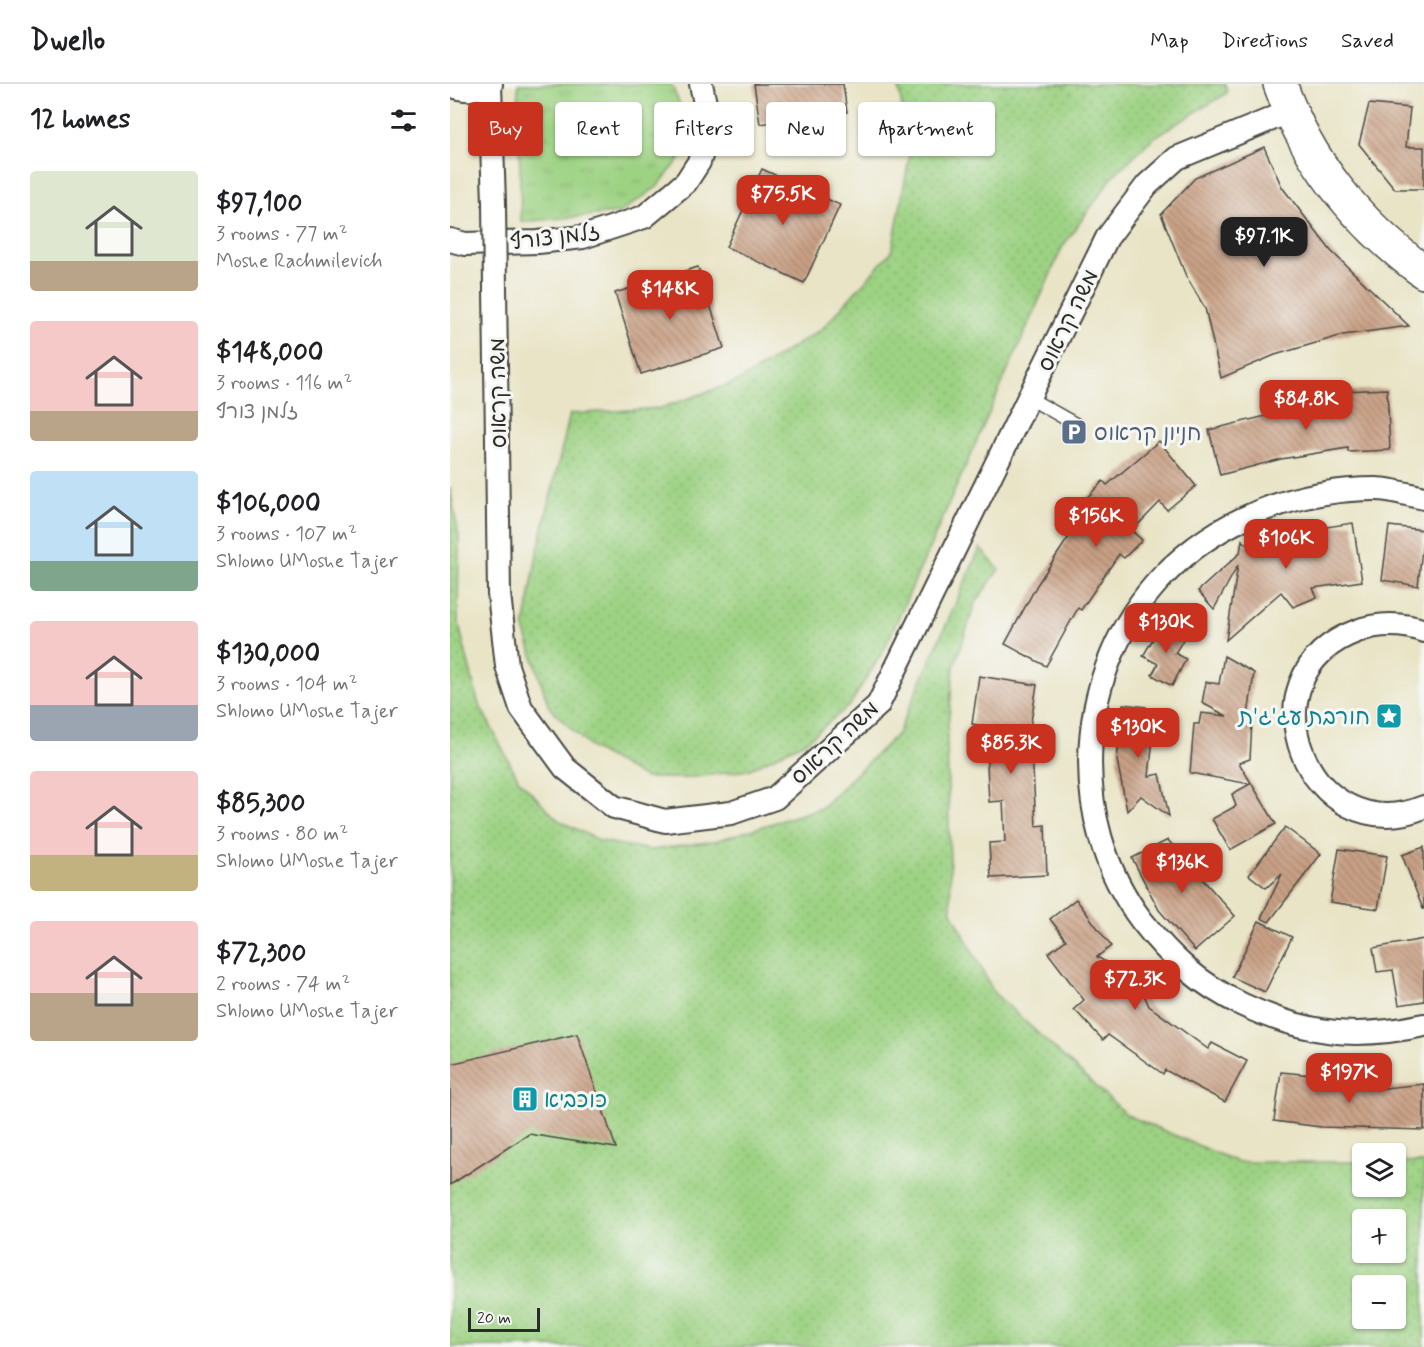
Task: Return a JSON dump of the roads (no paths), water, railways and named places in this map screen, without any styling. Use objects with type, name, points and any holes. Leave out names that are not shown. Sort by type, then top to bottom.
[{"type":"street","name":"זלמן צורף","points":[[450,240],[465,244],[538,242],[583,237],[644,217],[686,183],[699,162],[710,128],[701,84]]},
{"type":"street","points":[[450,85],[475,90],[490,85]]},
{"type":"street","name":"משה קראוס","points":[[490,85],[494,203],[499,594],[507,666],[521,708],[565,768],[614,807],[664,821],[730,813],[775,798],[878,705],[1107,238],[1147,185],[1177,158],[1285,98]]},
{"type":"street","points":[[1285,98],[1307,147],[1338,192],[1382,239],[1424,272]]},
{"type":"street","points":[[1424,498],[1377,489],[1319,494],[1281,502],[1237,521],[1194,548],[1162,577],[1133,614],[1113,651],[1092,719],[1089,765],[1092,805],[1107,860],[1125,899],[1167,953],[1214,991],[1280,1022],[1339,1034],[1388,1033],[1424,1025]]},
{"type":"street","points":[[1422,626],[1371,626],[1343,636],[1322,652],[1306,673],[1296,698],[1294,723],[1298,747],[1307,767],[1318,782],[1337,799],[1362,810],[1391,814],[1424,807]]},
{"type":"lane","points":[[1029,398],[1077,425]]},
{"type":"place","name":"חניון קראוס","points":[[1074,432]]},
{"type":"place","name":"חורבת עג'ג'ת","points":[[1389,716]]},
{"type":"place","name":"כוכביא","points":[[525,1099]]}]
